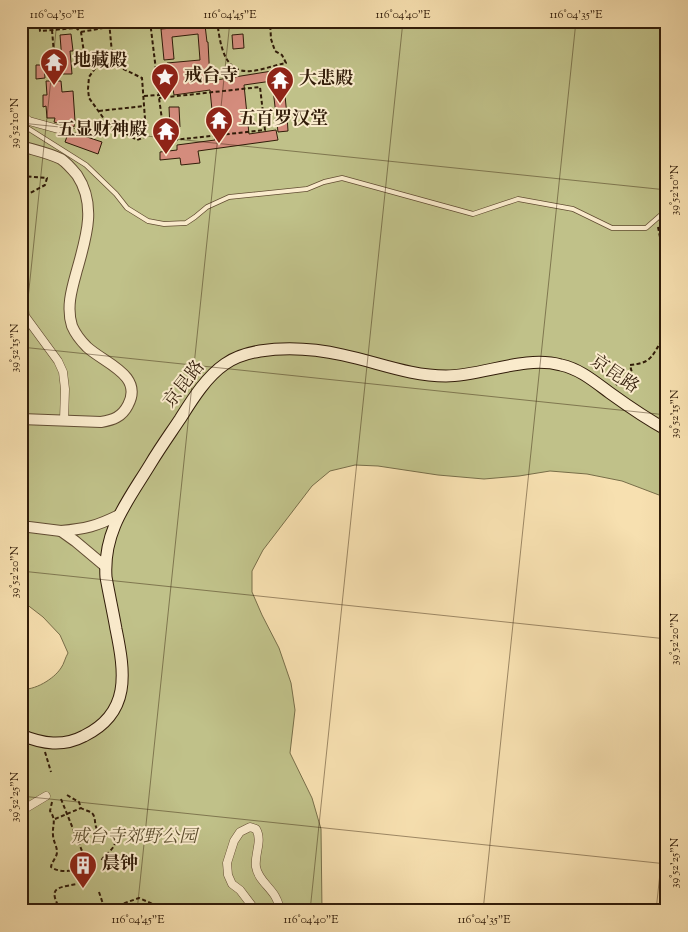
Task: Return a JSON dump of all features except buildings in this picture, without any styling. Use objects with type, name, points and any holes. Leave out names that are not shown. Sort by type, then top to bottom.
[{"type":"main road","name":"京昆路","points":[[21,735],[42,743],[61,743],[91,733],[112,713],[120,699],[123,665],[106,567],[110,536],[119,515],[191,402],[215,372],[239,357],[254,352],[270,350],[322,351],[435,376],[452,376],[529,363],[546,362],[572,368],[584,374],[642,416],[667,430]]},
{"type":"street","points":[[21,115],[29,121],[58,129]]},
{"type":"street","points":[[21,146],[62,160],[73,170],[86,193],[89,206],[88,223],[72,288],[70,302],[72,327],[87,347],[125,374],[130,381],[132,395],[126,410],[112,420],[101,422],[21,419]]},
{"type":"street","points":[[24,305],[25,316],[58,361],[63,372],[65,389],[64,420]]},
{"type":"street","points":[[21,526],[61,531],[77,530],[99,524],[119,515]]},
{"type":"street","points":[[61,531],[76,541],[106,567]]},
{"type":"street","points":[[21,811],[50,798]]},
{"type":"street","points":[[256,911],[240,890],[232,884],[228,874],[227,863],[234,841],[240,832],[250,827],[256,829],[259,835],[256,868],[275,896],[281,911]]},
{"type":"lane","points":[[21,127],[29,129],[86,165],[128,208],[148,221],[164,224],[186,223],[207,207],[229,197],[307,189],[324,182],[342,178],[473,214],[518,199],[573,209],[612,228],[646,228],[662,214],[667,206]]},
{"type":"path","points":[[40,21],[40,31],[76,28],[81,32],[84,53],[142,78],[145,137],[137,140],[107,123],[89,98],[89,76],[96,67],[97,59]]},
{"type":"path","points":[[109,21],[113,64]]},
{"type":"path","points":[[144,96],[159,96],[260,87],[265,130],[165,141],[159,96],[150,21]]},
{"type":"path","points":[[217,21],[223,51],[228,63],[239,70],[250,71],[286,63],[282,55],[275,51],[271,39],[270,21]]},
{"type":"path","points":[[81,32],[109,27]]},
{"type":"path","points":[[52,30],[56,77]]},
{"type":"path","points":[[99,111],[144,106]]},
{"type":"path","points":[[21,176],[47,178],[45,185],[21,198]]},
{"type":"path","points":[[21,203],[27,204],[26,209]]},
{"type":"path","points":[[656,219],[662,247],[667,255]]},
{"type":"path","points":[[612,394],[617,384],[632,380],[630,366],[642,364],[652,358],[660,343],[667,343]]},
{"type":"path","points":[[42,743],[52,772]]},
{"type":"path","points":[[67,795],[79,802],[81,808]]},
{"type":"path","points":[[50,798],[50,812],[54,820],[53,835],[57,852],[51,867],[70,871],[77,869]]},
{"type":"path","points":[[61,799],[86,861]]},
{"type":"path","points":[[54,820],[81,808],[92,813],[96,829],[113,838],[115,842],[101,861]]},
{"type":"path","points":[[61,911],[54,897],[55,892],[59,888],[77,884]]},
{"type":"path","points":[[99,892],[105,910],[139,898],[169,911]]},
{"type":"green space","name":"戒台寺郊野公园","points":[[21,21],[667,21],[667,497],[622,481],[587,474],[550,471],[484,479],[355,465],[330,471],[312,486],[263,550],[252,571],[252,592],[279,648],[291,683],[295,710],[290,753],[312,798],[321,829],[322,911],[21,911],[21,689],[32,688],[49,680],[61,668],[68,653],[60,635],[43,617],[21,600]]},
{"type":"place","name":"地藏殿","points":[[54,86]]},
{"type":"place","name":"戒台寺","points":[[165,101]]},
{"type":"place","name":"大悲殿","points":[[280,104]]},
{"type":"place","name":"五百罗汉堂","points":[[219,144]]},
{"type":"place","name":"五显财神殿","points":[[166,155]]},
{"type":"place","name":"晨钟","points":[[83,889]]}]
